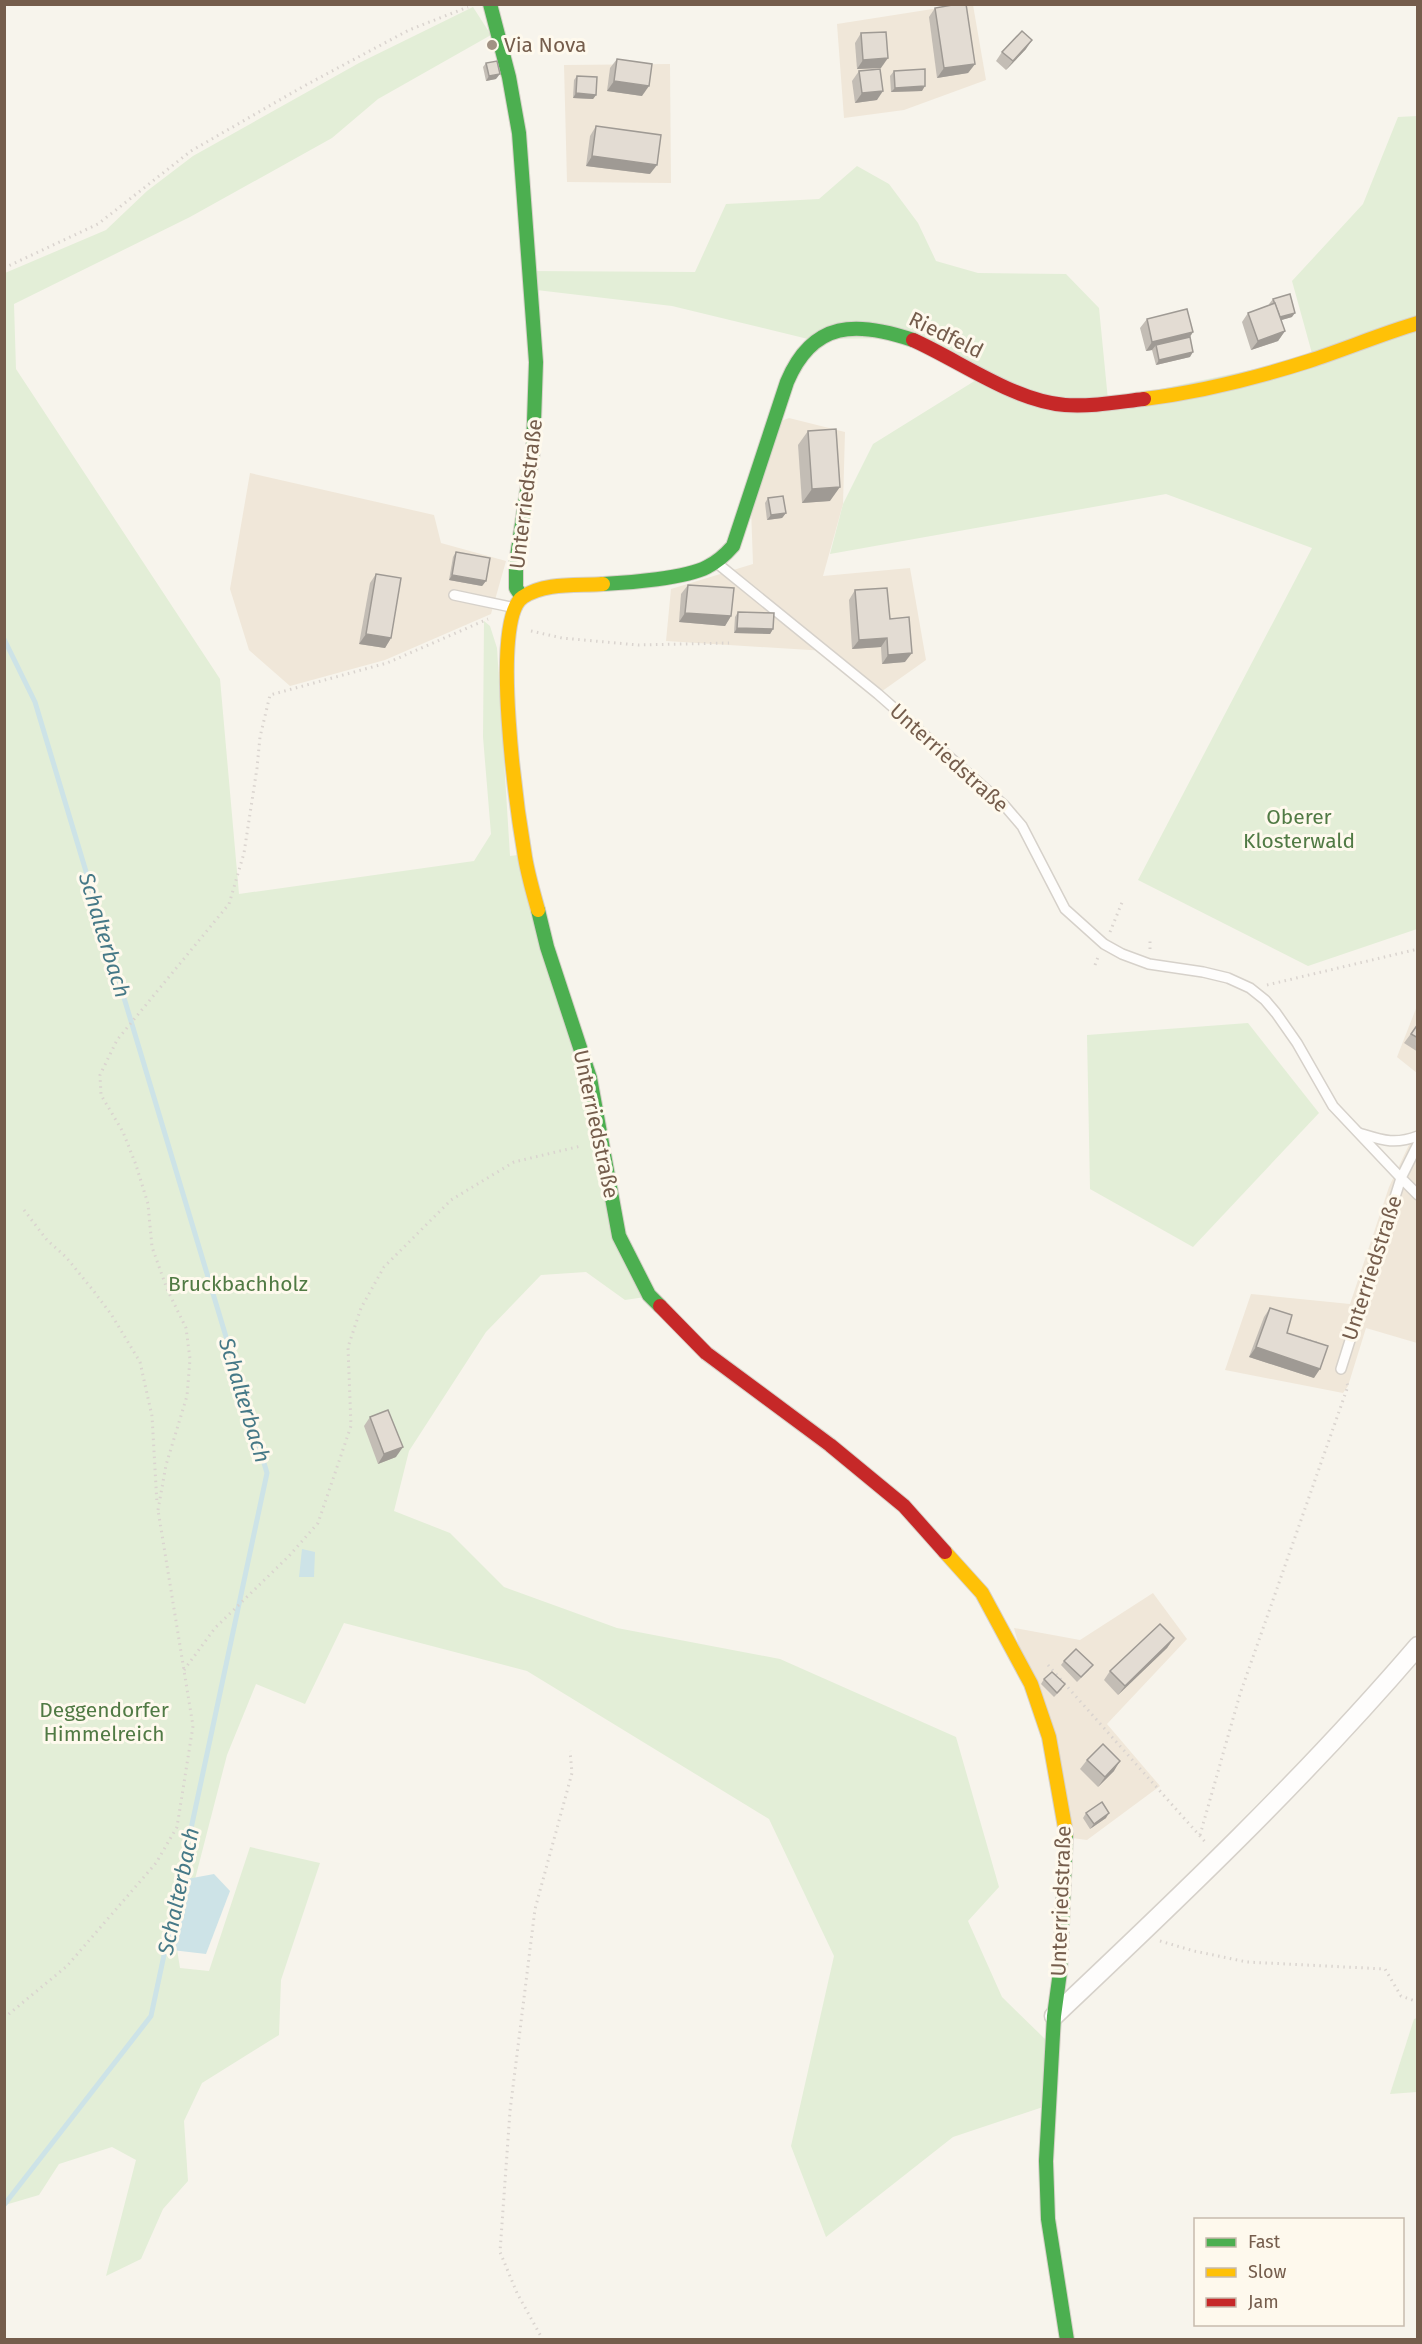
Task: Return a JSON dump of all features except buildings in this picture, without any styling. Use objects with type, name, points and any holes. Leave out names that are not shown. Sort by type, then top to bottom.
[{"type":"street","name":"Unterriedstraße","points":[[490,4],[509,77],[519,134],[533,310],[536,410],[533,451],[516,563],[518,602],[510,622],[506,670],[513,775],[525,859],[547,947],[590,1078],[619,1236],[649,1295],[706,1353],[830,1445],[904,1506],[982,1593],[1031,1684],[1049,1737],[1067,1837],[1046,2161],[1048,2219],[1067,2340]]},
{"type":"street","name":"Riedfeld","points":[[518,602],[543,588],[623,583],[673,576],[706,568],[716,562],[733,546],[786,386],[798,360],[828,332],[866,327],[887,330],[912,339],[990,380],[1027,396],[1057,404],[1084,406],[1162,397],[1219,387],[1308,361],[1418,323]]},
{"type":"street","name":"Unterriedstraße","points":[[1054,2016],[1182,1895],[1330,1744],[1418,1646]]},
{"type":"lane","name":"Unterriedstraße","points":[[716,562],[878,694],[1004,805],[1022,826],[1065,909],[1104,944],[1149,964],[1228,978],[1250,988],[1276,1013],[1333,1106],[1401,1178],[1341,1369]]},
{"type":"lane","points":[[454,595],[518,602]]},
{"type":"lane","points":[[1356,1132],[1387,1142],[1403,1142],[1418,1136]]},
{"type":"lane","points":[[1418,1144],[1401,1178],[1418,1195]]},
{"type":"path","points":[[4,268],[98,224],[191,151],[304,86],[409,30],[475,4]]},
{"type":"path","points":[[158,1510],[166,1465],[187,1396],[190,1359],[186,1328],[166,1289],[152,1247],[148,1204],[136,1165],[123,1132],[101,1095],[100,1075],[117,1040],[230,904],[244,853],[260,736],[270,695],[387,663],[489,619],[500,617],[518,602]]},
{"type":"path","points":[[510,622],[536,634],[584,640],[638,645],[729,643]]},
{"type":"path","points":[[1250,988],[1418,950]]},
{"type":"path","points":[[184,1670],[215,1628],[289,1556],[318,1523],[351,1426],[348,1347],[361,1308],[384,1268],[451,1200],[514,1162],[603,1142]]},
{"type":"path","points":[[4,2018],[67,1966],[156,1863],[177,1827],[192,1726],[158,1510],[152,1416],[140,1362],[111,1314],[92,1289],[66,1257],[47,1240],[24,1210]]},
{"type":"path","points":[[1043,1660],[1200,1835],[1240,1694],[1348,1386],[1332,1354],[1316,1342],[1289,1335]]},
{"type":"path","points":[[543,2340],[517,2293],[500,2252],[510,2110],[536,1909],[572,1773],[570,1751]]},
{"type":"path","points":[[1158,1941],[1247,1962],[1385,1969],[1401,1996],[1418,2002]]},
{"type":"shaded area","points":[[958,5],[973,5],[986,80],[904,110],[844,118],[837,24]]},
{"type":"shaded area","points":[[670,64],[671,183],[567,182],[564,65]]},
{"type":"shaded area","points":[[789,418],[845,432],[843,504],[823,576],[910,568],[926,660],[878,694],[826,651],[666,641],[671,589],[753,564],[750,480],[768,426]]},
{"type":"shaded area","points":[[250,473],[434,515],[441,543],[506,561],[491,614],[385,660],[290,686],[249,650],[230,589]]},
{"type":"shaded area","points":[[1417,1006],[1417,1073],[1397,1057]]},
{"type":"shaded area","points":[[1417,1128],[1417,1343],[1366,1328],[1348,1386],[1343,1393],[1225,1370],[1251,1294],[1350,1304],[1389,1187]]},
{"type":"shaded area","points":[[302,1549],[315,1552],[314,1577],[299,1577]]},
{"type":"shaded area","points":[[1153,1593],[1187,1639],[1107,1724],[1160,1786],[1087,1840],[1072,1838],[1014,1628],[1080,1640]]},
{"type":"shaded area","points":[[214,1874],[230,1891],[206,1954],[172,1950],[170,1936],[187,1879]]},
{"type":"green space","name":"Bruckbachholz","points":[[473,7],[491,35],[378,99],[332,138],[190,217],[14,304],[16,369],[220,679],[239,894],[474,861],[491,834],[483,737],[484,621],[490,626],[497,648],[510,856],[518,855],[645,1297],[625,1300],[586,1272],[541,1275],[486,1332],[409,1451],[394,1511],[450,1533],[504,1587],[617,1628],[780,1659],[956,1737],[999,1887],[968,1921],[1002,1997],[1045,2039],[1043,2107],[953,2137],[826,2237],[791,2146],[834,1956],[769,1819],[527,1671],[344,1623],[305,1704],[256,1684],[227,1755],[177,1949],[180,1968],[209,1971],[250,1847],[320,1863],[281,1980],[279,2035],[202,2083],[184,2121],[188,2181],[163,2209],[141,2259],[106,2276],[136,2160],[112,2147],[59,2164],[39,2195],[5,2205],[5,273],[106,230],[147,191],[193,156],[359,63]]},
{"type":"green space","name":"Oberer Klosterwald","points":[[1417,116],[1417,929],[1308,966],[1138,880],[1312,548],[1166,494],[830,554],[843,504],[873,444],[989,372],[914,338],[808,339],[672,306],[528,289],[527,271],[695,272],[726,204],[819,199],[857,166],[889,184],[918,223],[936,261],[978,273],[1066,274],[1099,308],[1108,400],[1313,357],[1292,281],[1363,204],[1398,117]]},
{"type":"green space","points":[[1248,1023],[1319,1113],[1193,1247],[1090,1189],[1087,1035]]},
{"type":"green space","points":[[1417,2018],[1417,2092],[1390,2094],[1414,2019]]},
{"type":"waterway","name":"Schalterbach","points":[[4,639],[35,702],[267,1473],[151,2016],[4,2205]]},
{"type":"traffic: fast","points":[[490,4],[509,77],[519,133],[536,362],[533,451],[516,563],[516,588],[522,597]]},
{"type":"traffic: fast","points":[[603,584],[657,579],[698,571],[714,563],[733,546],[787,382],[810,347],[824,336],[855,329],[873,330],[913,340]]},
{"type":"traffic: fast","points":[[538,910],[547,947],[590,1078],[619,1236],[649,1295],[660,1306]]},
{"type":"traffic: fast","points":[[1066,1833],[1060,1972],[1054,2016],[1046,2161],[1048,2219],[1067,2340]]},
{"type":"traffic: slow","points":[[1144,399],[1228,384],[1269,373],[1418,323]]},
{"type":"traffic: slow","points":[[538,910],[528,870],[512,763],[507,678],[508,641],[513,613],[523,597],[541,589],[603,584]]},
{"type":"traffic: slow","points":[[945,1552],[982,1593],[1031,1684],[1049,1737],[1066,1833]]},
{"type":"traffic: jam","points":[[913,340],[987,379],[1046,402],[1085,405],[1144,399]]},
{"type":"traffic: jam","points":[[660,1306],[706,1353],[830,1445],[904,1506],[945,1552]]},
{"type":"place","name":"Via Nova","points":[[492,45]]},
{"type":"park label","name":"Deggendorfer Himmelreich","points":[[104,1722]]}]
